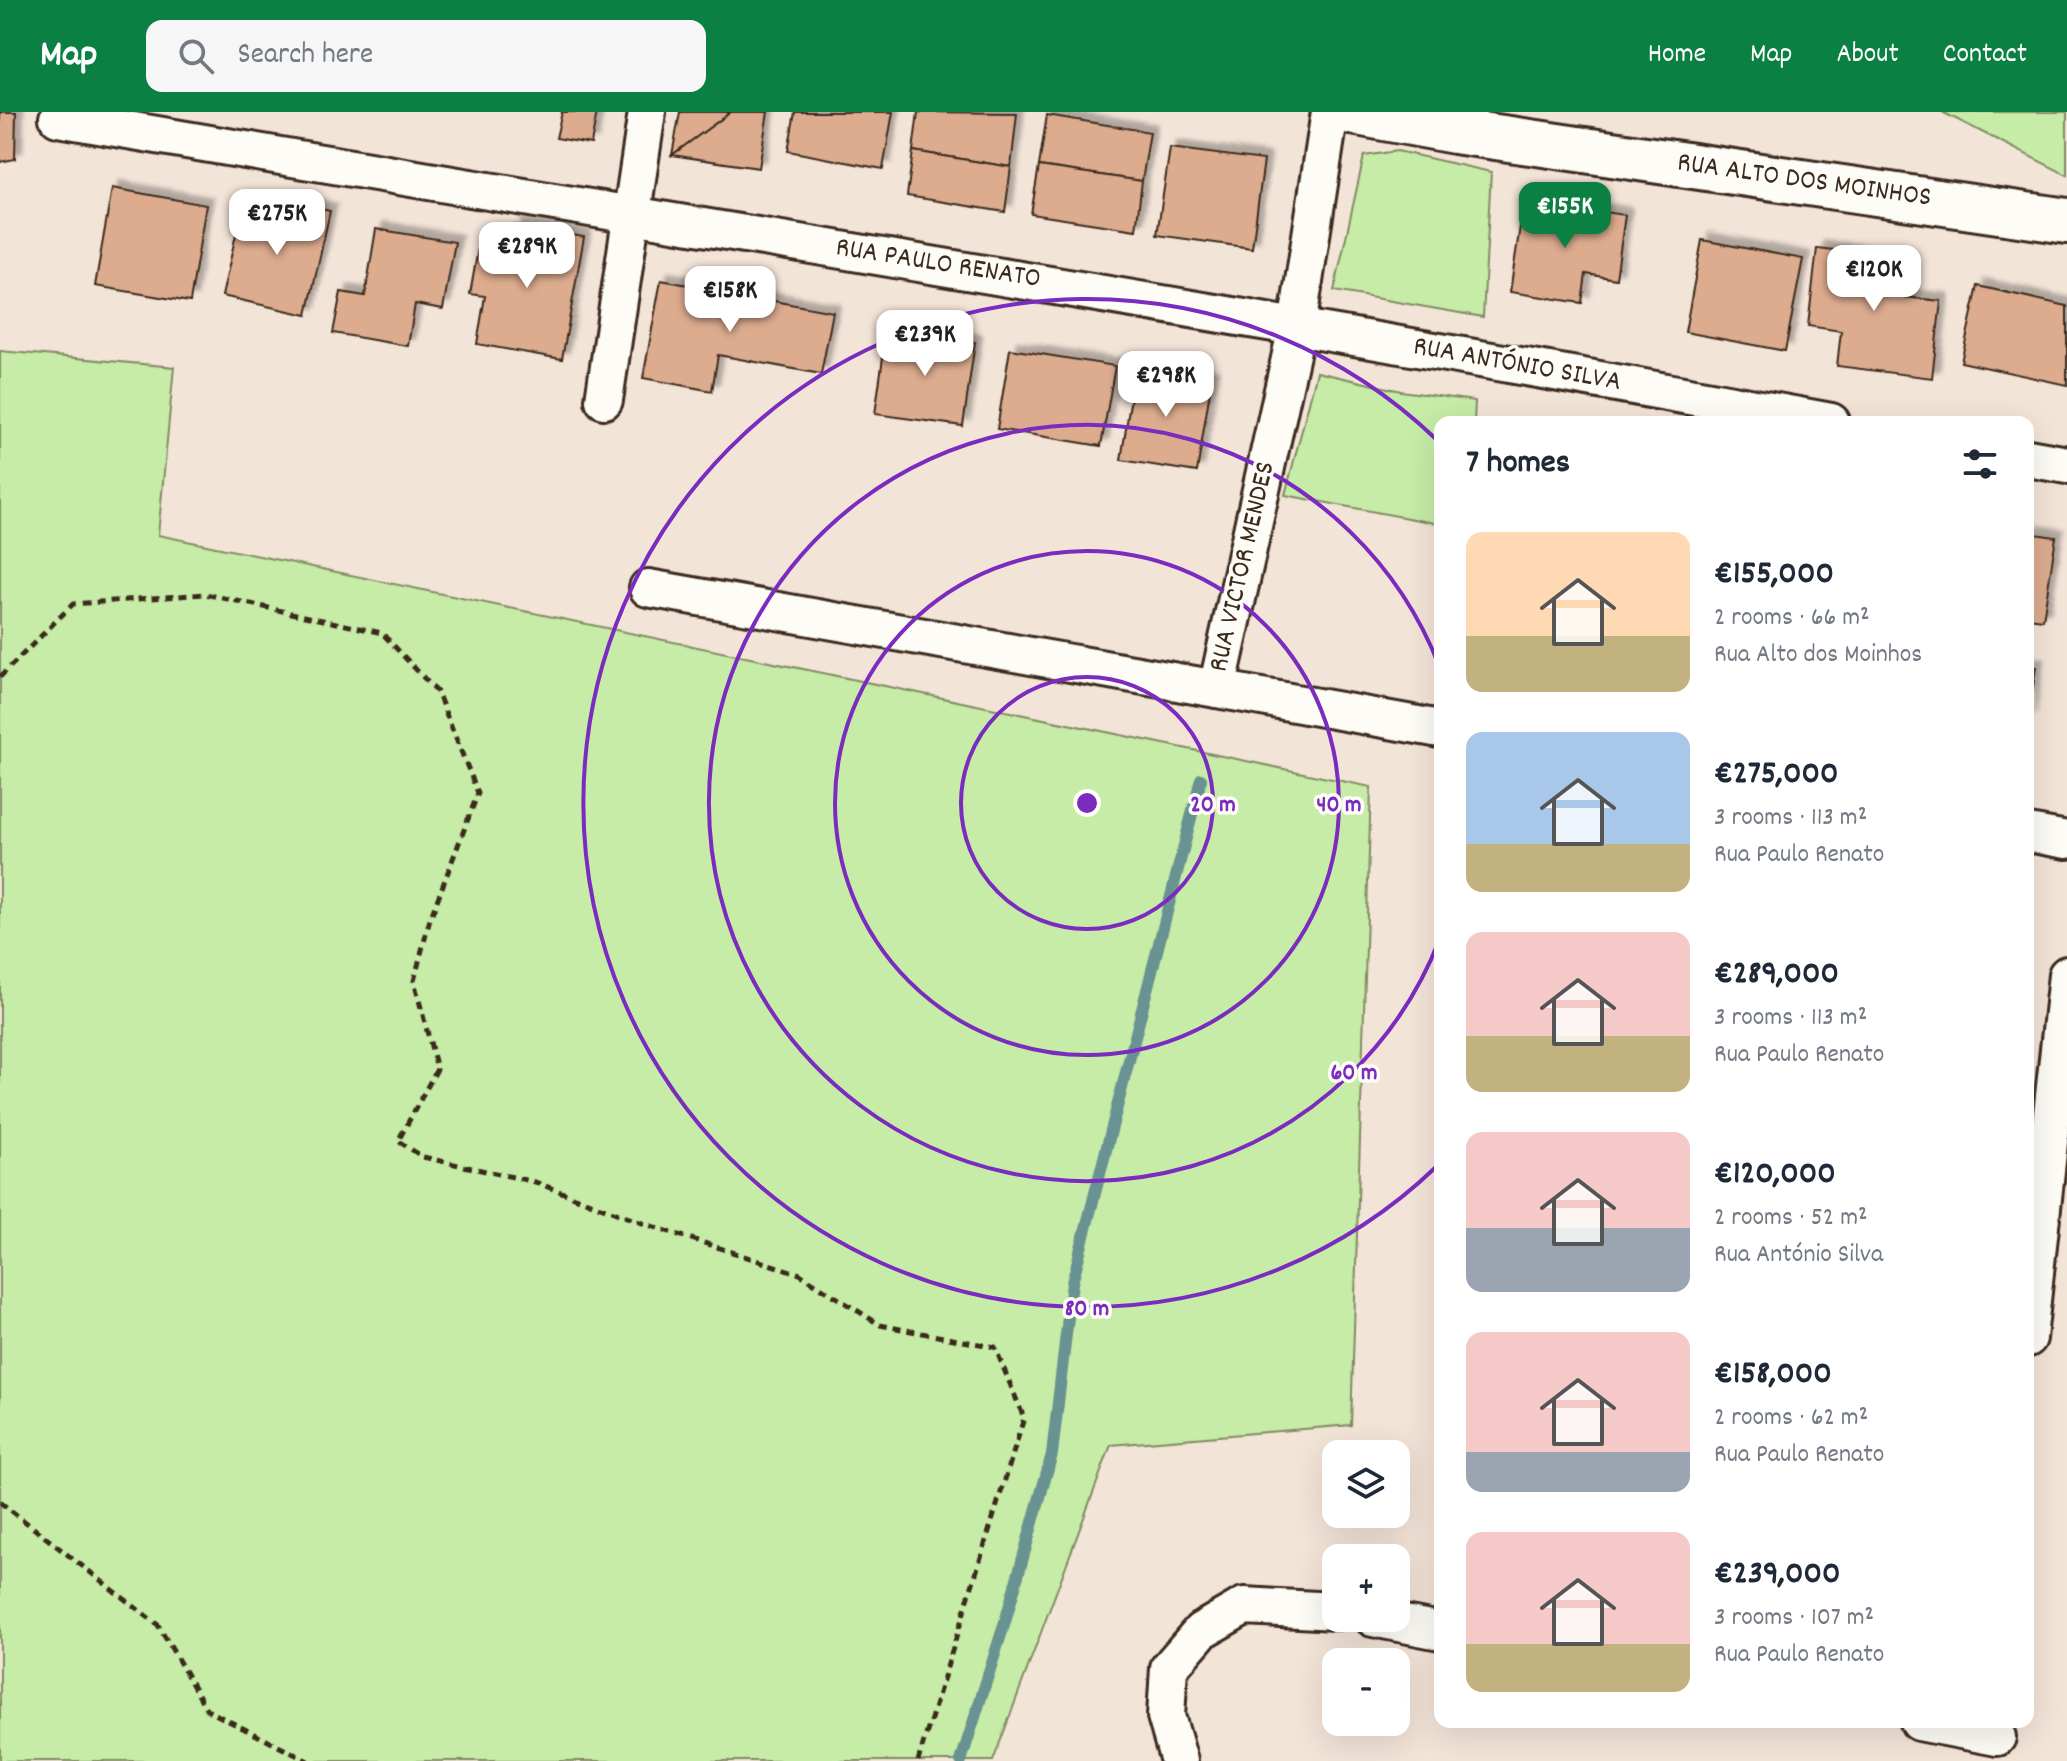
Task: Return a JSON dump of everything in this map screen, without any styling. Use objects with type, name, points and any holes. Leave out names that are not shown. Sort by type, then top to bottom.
[{"type":"street","points":[[604,400],[647,112]]},
{"type":"street","name":"RUA VICTOR MENDES","points":[[648,588],[1217,689],[1297,327],[1330,112]]},
{"type":"street","name":"RUA ALTO DOS MOINHOS","points":[[1352,112],[1455,131],[2067,221]]},
{"type":"street","name":"RUA PAULO RENATO","points":[[58,118],[328,166],[453,183],[543,202],[631,214],[1297,327]]},
{"type":"street","name":"RUA ANTÓNIO SILVA","points":[[1297,327],[1804,416]]},
{"type":"street","points":[[2034,459],[2067,465]]},
{"type":"street","points":[[1217,689],[1434,728]]},
{"type":"street","points":[[2034,834],[2067,840]]},
{"type":"street","points":[[2034,1282],[2067,975]]},
{"type":"street","points":[[1179,1761],[1166,1716],[1169,1668],[1201,1631],[1244,1606],[1322,1610]]},
{"type":"street","points":[[1410,1625],[1434,1630]]},
{"type":"street","points":[[1945,1728],[1997,1740]]},
{"type":"path","points":[[0,677],[73,604],[205,594],[382,633],[437,692],[478,793],[430,919],[414,981],[437,1069],[398,1141],[423,1157],[535,1182],[645,1224],[800,1274],[880,1325],[995,1347],[1024,1418],[918,1761]]},
{"type":"path","points":[[0,1502],[158,1625],[207,1710],[308,1761]]},
{"type":"green space","points":[[1942,112],[2067,112],[2067,175]]},
{"type":"green space","points":[[1397,151],[1491,172],[1483,317],[1334,291],[1364,156]]},
{"type":"green space","points":[[0,351],[174,367],[158,535],[1371,787],[1351,1425],[1111,1445],[993,1761],[0,1761]]},
{"type":"green space","points":[[1317,372],[1401,391],[1475,401],[1474,416],[1434,416],[1434,523],[1285,495]]},
{"type":"building","points":[[0,112],[16,112],[15,159],[0,162]]},
{"type":"building","points":[[562,112],[597,112],[591,144],[556,138]]},
{"type":"building","points":[[680,112],[731,112],[672,155]]},
{"type":"building","points":[[731,112],[768,112],[759,168],[672,155]]},
{"type":"building","points":[[795,112],[893,112],[883,169],[788,151]]},
{"type":"building","points":[[918,112],[1017,113],[1011,167],[913,151]]},
{"type":"building","points":[[1047,115],[1150,132],[1142,181],[1039,166]]},
{"type":"building","points":[[1170,148],[1264,160],[1252,248],[1157,235]]},
{"type":"building","points":[[913,151],[1011,167],[1005,212],[907,196]]},
{"type":"building","points":[[1039,166],[1142,181],[1136,230],[1031,214]]},
{"type":"building","points":[[112,188],[206,205],[190,302],[95,286]]},
{"type":"building","points":[[1524,200],[1625,215],[1616,279],[1586,274],[1582,303],[1510,292]]},
{"type":"building","points":[[285,201],[330,211],[307,315],[222,296],[242,208],[282,217]]},
{"type":"building","points":[[515,225],[584,237],[562,359],[477,344],[485,296],[470,294],[480,238],[512,243]]},
{"type":"building","points":[[376,229],[455,242],[443,309],[415,304],[408,346],[333,333],[341,292],[365,296]]},
{"type":"building","points":[[1702,240],[1803,259],[1785,351],[1685,332]]},
{"type":"building","points":[[1817,248],[1909,259],[1904,297],[1941,301],[1932,378],[1837,366],[1841,331],[1808,326]]},
{"type":"building","points":[[661,280],[833,312],[821,374],[718,355],[712,391],[643,378]]},
{"type":"building","points":[[1978,286],[2067,306],[2067,385],[1961,362]]},
{"type":"building","points":[[887,329],[975,342],[963,426],[875,414]]},
{"type":"building","points":[[1010,349],[1115,366],[1101,446],[997,429]]},
{"type":"building","points":[[1136,365],[1212,378],[1197,472],[1121,460]]},
{"type":"building","points":[[2034,534],[2056,537],[2043,620],[2034,619]]},
{"type":"waterway","points":[[961,1761],[1005,1622],[1052,1454],[1072,1283],[1201,779]]}]
